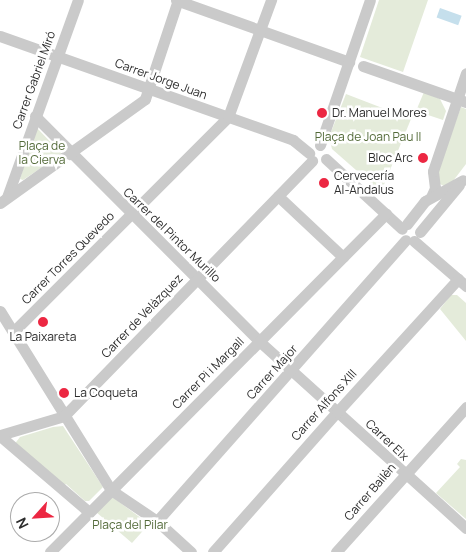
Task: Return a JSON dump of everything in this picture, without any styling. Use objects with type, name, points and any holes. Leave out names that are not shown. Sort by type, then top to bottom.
[{"type":"street","name":"Carrer Gabriel Miró","points":[[3,200],[78,0]]},
{"type":"street","points":[[3,200],[71,154],[145,99],[150,90],[178,0],[349,62]]},
{"type":"street","points":[[228,118],[270,0]]},
{"type":"street","points":[[320,145],[370,0]]},
{"type":"street","name":"Carrer Jorge Juan","points":[[0,36],[292,140],[310,157]]},
{"type":"street","points":[[363,66],[462,100]]},
{"type":"street","points":[[431,197],[435,188],[433,171],[462,100],[466,73]]},
{"type":"street","name":"Carrer del Pintor Murillo","points":[[35,116],[131,214],[198,278],[259,341],[291,370]]},
{"type":"street","name":"Carrer Torres Quevedo","points":[[13,332],[228,118]]},
{"type":"street","points":[[320,145],[313,146],[310,157],[319,163],[326,159]]},
{"type":"street","points":[[320,145],[327,152],[326,159]]},
{"type":"street","name":"Carrer de Velàzquez","points":[[0,436],[54,421],[67,421],[76,404],[278,196],[310,157]]},
{"type":"street","points":[[326,159],[386,214],[404,226],[415,224],[414,238]]},
{"type":"street","name":"Carrer Major","points":[[404,226],[425,201],[465,178]]},
{"type":"street","name":"Carrer Major","points":[[157,521],[291,370],[414,238],[465,178]]},
{"type":"street","points":[[278,196],[343,257]]},
{"type":"street","name":"Carrer Pi i Margall","points":[[50,552],[386,214]]},
{"type":"street","points":[[404,226],[402,236],[414,238],[462,282]]},
{"type":"street","name":"Carrer Alfons XIII","points":[[213,552],[337,412],[462,282]]},
{"type":"street","points":[[0,311],[111,490],[157,521],[191,552]]},
{"type":"street","name":"Carrer Elx","points":[[291,370],[466,528]]},
{"type":"street","name":"Carrer Bailèn","points":[[336,552],[466,407]]},
{"type":"street","points":[[0,436],[88,512]]},
{"type":"green space","points":[[379,0],[428,0],[403,72],[360,57]]},
{"type":"green space","points":[[424,92],[440,99],[446,111],[443,120],[416,111]]},
{"type":"green space","name":"Plaça de Joan Pau II","points":[[346,94],[411,119],[381,192],[332,149],[329,137]]},
{"type":"green space","points":[[461,107],[466,109],[466,164],[450,185],[444,186],[438,183],[436,175]]},
{"type":"green space","name":"Plaça de la Cierva","points":[[36,127],[62,154],[23,180],[20,179]]},
{"type":"green space","points":[[451,295],[457,295],[466,303],[466,341],[440,309]]},
{"type":"green space","points":[[63,426],[103,487],[89,501],[85,501],[66,484],[62,487],[13,446],[20,437],[53,427]]},
{"type":"green space","points":[[461,459],[466,460],[466,519],[436,493],[460,467],[457,464]]},
{"type":"green space","name":"Plaça del Pilar","points":[[111,496],[149,524],[132,543],[96,512]]},
{"type":"water","points":[[440,8],[462,16],[458,25],[437,17]]},
{"type":"place","name":"Dr. Manuel Mores","points":[[322,113]]},
{"type":"place","name":"Bloc Arc","points":[[423,158]]},
{"type":"place","name":"Cervecería Al-Andalus","points":[[324,183]]},
{"type":"place","name":"La Paixareta","points":[[43,322]]},
{"type":"place","name":"La Coqueta","points":[[64,393]]}]
